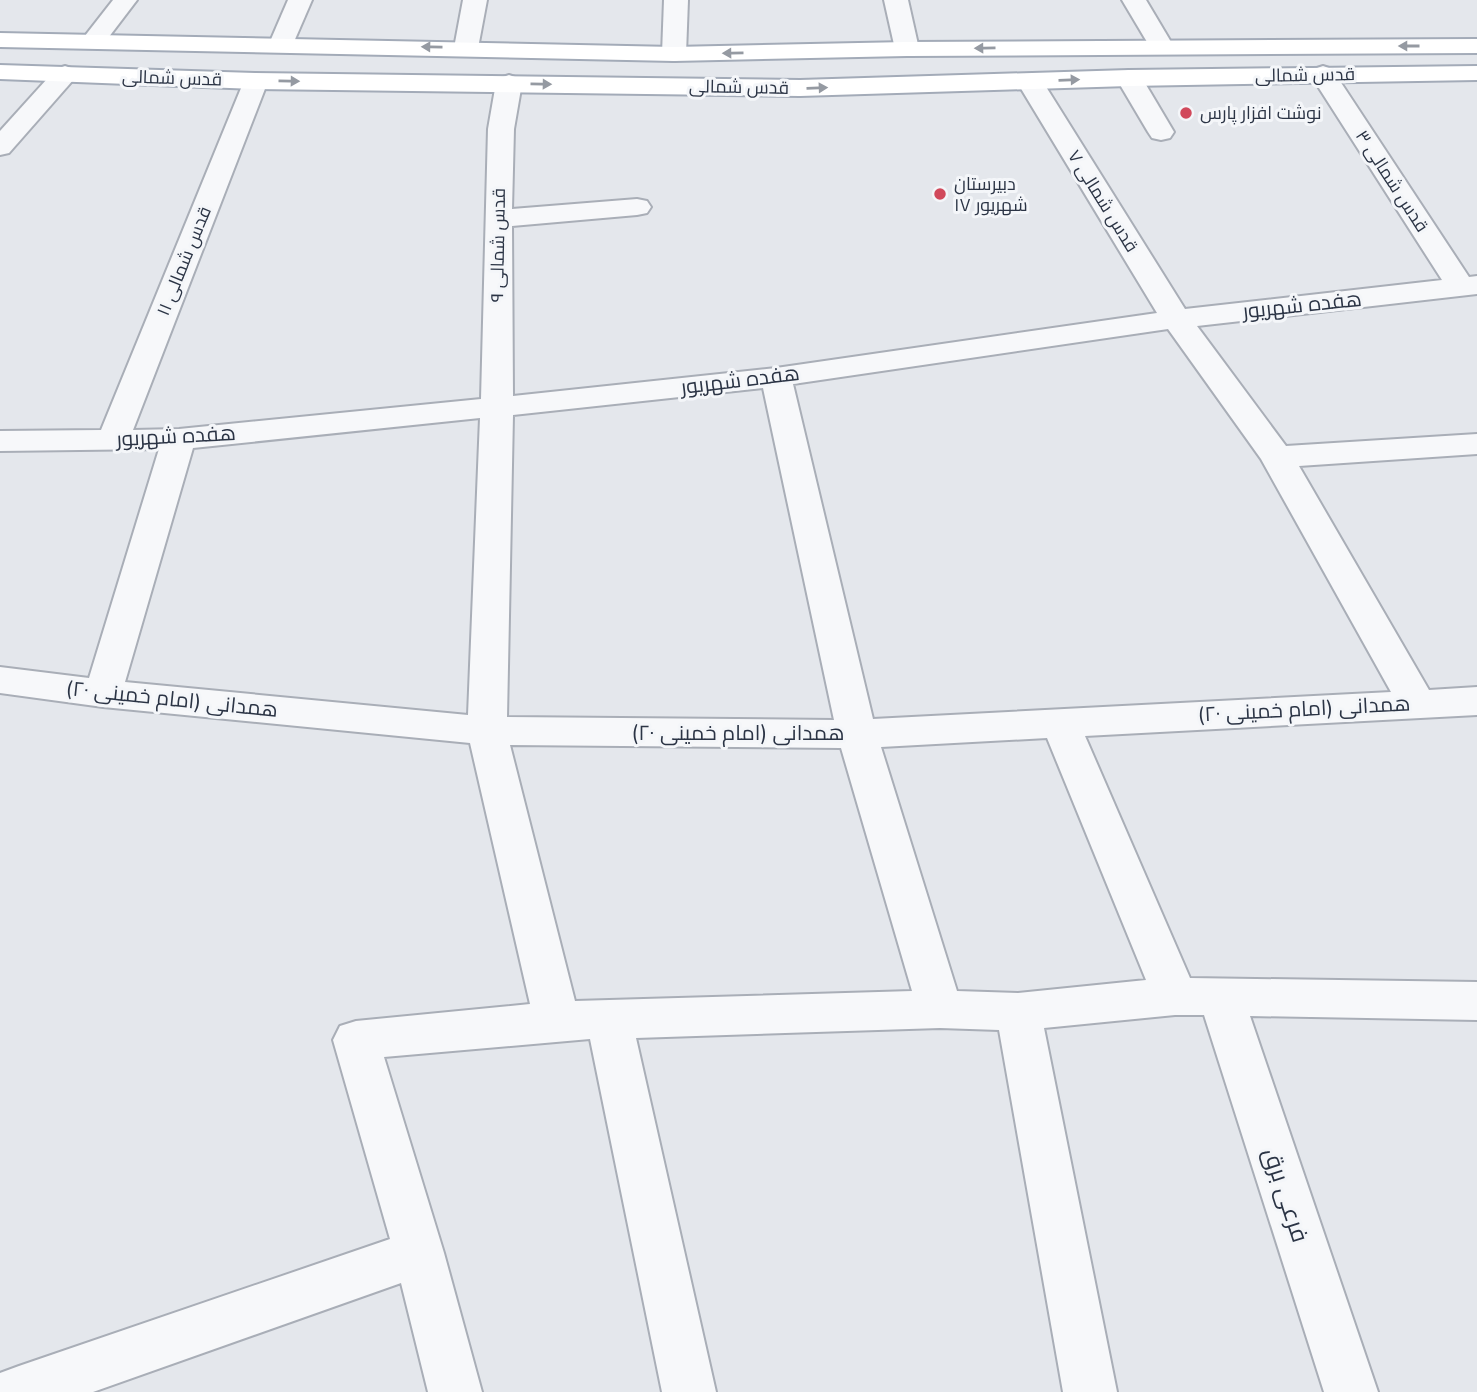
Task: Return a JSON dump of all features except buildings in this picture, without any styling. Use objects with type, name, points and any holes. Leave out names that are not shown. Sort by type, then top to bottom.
[{"type":"main road","name":"قدس شمالی","points":[[0,40],[674,54],[907,49],[1477,46]]},
{"type":"main road","name":"قدس شمالی","points":[[0,72],[255,81],[800,88],[1129,78],[1477,73]]},
{"type":"street","points":[[93,41],[125,0]]},
{"type":"street","points":[[281,44],[300,0]]},
{"type":"street","points":[[466,48],[475,0]]},
{"type":"street","points":[[674,54],[676,0]]},
{"type":"street","points":[[896,0],[907,49]]},
{"type":"street","points":[[1134,0],[1162,47]]},
{"type":"street","points":[[0,147],[65,74]]},
{"type":"street","name":"۳ قدس شمالی","points":[[1323,74],[1469,286]]},
{"type":"street","points":[[1129,78],[1161,132]]},
{"type":"street","name":"قدس شمالی ۱۱","points":[[113,440],[255,81]]},
{"type":"street","name":"۷ قدس شمالی","points":[[1030,82],[1176,319],[1276,457],[1417,703]]},
{"type":"street","name":"قدس شمالی ۹","points":[[509,83],[501,129],[497,407],[487,731],[557,1021]]},
{"type":"street","points":[[498,219],[637,207]]},
{"type":"street","name":"هفده شهریور","points":[[0,441],[178,439],[497,407],[776,377],[1176,319],[1469,286]]},
{"type":"street","points":[[776,377],[857,734],[940,1009]]},
{"type":"street","points":[[103,693],[178,439]]},
{"type":"street","points":[[1276,457],[1477,444]]},
{"type":"street","name":"همدانی (امام خمینی ۲۰)","points":[[0,680],[103,693],[487,731],[857,734],[1477,701]]},
{"type":"street","name":"فرعی برق","points":[[1060,722],[1198,997],[1351,1392]]},
{"type":"street","points":[[455,1392],[419,1253],[356,1040],[557,1021],[940,1009],[1018,1013],[1198,997],[1477,1001]]},
{"type":"street","points":[[1018,1013],[1090,1392]]},
{"type":"street","points":[[609,1019],[689,1392]]},
{"type":"street","points":[[19,1392],[419,1253]]},
{"type":"place","name":"نوشت افزار پارس","points":[[1186,113]]},
{"type":"place","name":"دبیرستان ۱۷ شهریور","points":[[940,194]]}]
